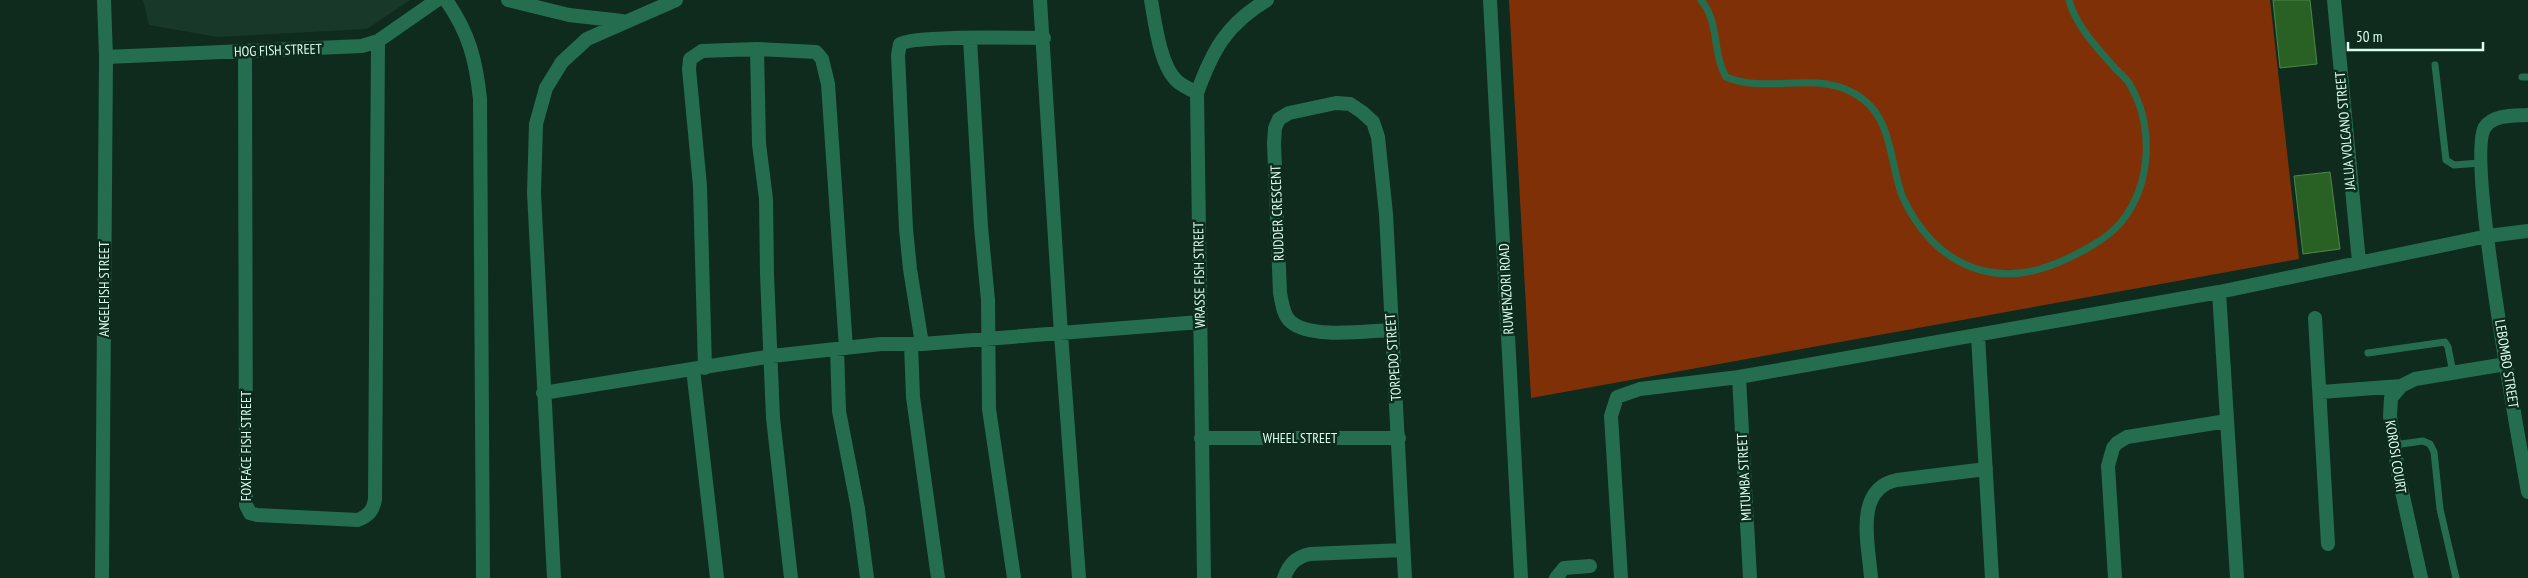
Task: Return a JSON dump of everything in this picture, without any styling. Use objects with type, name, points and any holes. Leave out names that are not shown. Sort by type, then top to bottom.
[{"type":"street","name":"ANGELFISH STREET","points":[[102,578],[106,57],[104,0]]},
{"type":"street","name":"HOG FISH STREET","points":[[106,57],[362,46],[378,41],[437,0]]},
{"type":"street","points":[[446,0],[460,21],[470,45],[477,75],[480,100],[483,578]]},
{"type":"street","points":[[508,0],[568,15],[627,21]]},
{"type":"street","points":[[554,578],[534,193],[536,124],[546,88],[562,62],[587,39],[676,0]]},
{"type":"street","points":[[1040,0],[1044,38],[1061,334],[1080,578]]},
{"type":"street","points":[[1151,0],[1156,29],[1169,71],[1177,82],[1197,93]]},
{"type":"street","name":"WRASSE FISH STREET","points":[[1204,578],[1197,93],[1209,60],[1224,35],[1248,11],[1267,0]]},
{"type":"street","name":"RUWENZORI ROAD","points":[[1490,0],[1521,578]]},
{"type":"street","name":"JALUA VOLCANO STREET","points":[[2334,0],[2359,262]]},
{"type":"street","points":[[938,578],[913,397],[916,344],[906,228],[899,48],[903,42],[910,41],[1044,38]]},
{"type":"street","points":[[970,39],[981,227],[988,300],[989,409],[1014,578]]},
{"type":"street","name":"FOXFACE FISH STREET","points":[[246,51],[246,506],[250,513],[256,515],[358,520],[369,515],[374,508],[375,499],[378,41]]},
{"type":"street","points":[[757,48],[758,124],[766,199],[773,418],[791,578]]},
{"type":"street","points":[[717,578],[699,368],[701,196],[689,69],[690,59],[702,51],[757,48],[816,52],[822,59],[826,70],[842,349],[839,411],[858,509],[867,578]]},
{"type":"street","name":"RUDDER CRESCENT","points":[[1378,137],[1373,122],[1350,104],[1336,103],[1305,108],[1289,113],[1279,119],[1275,128],[1274,143],[1280,293],[1285,313],[1290,322],[1302,328],[1315,332],[1391,330]]},
{"type":"street","name":"LEBOMBO STREET","points":[[2528,115],[2501,118],[2489,123],[2482,134],[2480,163],[2506,364],[2528,492]]},
{"type":"street","name":"TORPEDO STREET","points":[[1378,137],[1386,214],[1405,578]]},
{"type":"street","points":[[1621,578],[1611,416],[1617,397],[1640,389],[1739,377],[1978,336],[2219,292],[2488,236],[2528,231]]},
{"type":"street","points":[[2219,292],[2237,578]]},
{"type":"street","points":[[2315,318],[2321,392],[2328,544]]},
{"type":"street","points":[[543,393],[772,356],[988,337],[1061,334],[1200,322]]},
{"type":"street","points":[[1978,336],[1992,578]]},
{"type":"street","points":[[2321,392],[2401,386],[2415,379],[2506,364]]},
{"type":"street","name":"MITUMBA STREET","points":[[1739,377],[1750,578]]},
{"type":"street","name":"KOROSI COURT","points":[[2401,386],[2391,398],[2389,407],[2406,515],[2421,578]]},
{"type":"street","points":[[2115,578],[2108,466],[2113,448],[2127,437],[2227,421]]},
{"type":"street","name":"WHEEL STREET","points":[[1201,438],[1399,438]]},
{"type":"street","points":[[1872,578],[1867,516],[1870,501],[1878,489],[1889,481],[1986,470]]},
{"type":"street","points":[[1284,578],[1291,564],[1298,557],[1310,554],[1403,550]]},
{"type":"street","points":[[1556,578],[1564,568],[1590,566]]},
{"type":"lane","points":[[1701,0],[1712,19],[1720,66],[1726,77],[1748,83],[1826,82],[1849,91],[1864,100],[1882,123],[1903,197],[1913,218],[1932,240],[1951,255],[1969,267],[1992,274],[2028,273],[2060,263],[2096,242],[2122,222],[2138,196],[2147,158],[2144,127],[2138,101],[2128,82],[2080,27],[2069,0]]},
{"type":"lane","points":[[2435,65],[2446,160],[2454,165],[2480,163]]},
{"type":"lane","points":[[2368,353],[2445,342],[2448,347],[2453,373]]},
{"type":"lane","points":[[2394,445],[2423,441],[2430,444],[2434,452],[2440,509],[2456,578]]},
{"type":"shaded area","points":[[143,0],[410,0],[367,29],[217,37],[149,25]]},
{"type":"shaded area","points":[[1509,0],[2270,0],[2299,259],[1531,398]]},
{"type":"building","points":[[2273,0],[2310,0],[2317,64],[2280,68]]},
{"type":"building","points":[[2330,172],[2340,249],[2303,254],[2294,176]]}]
